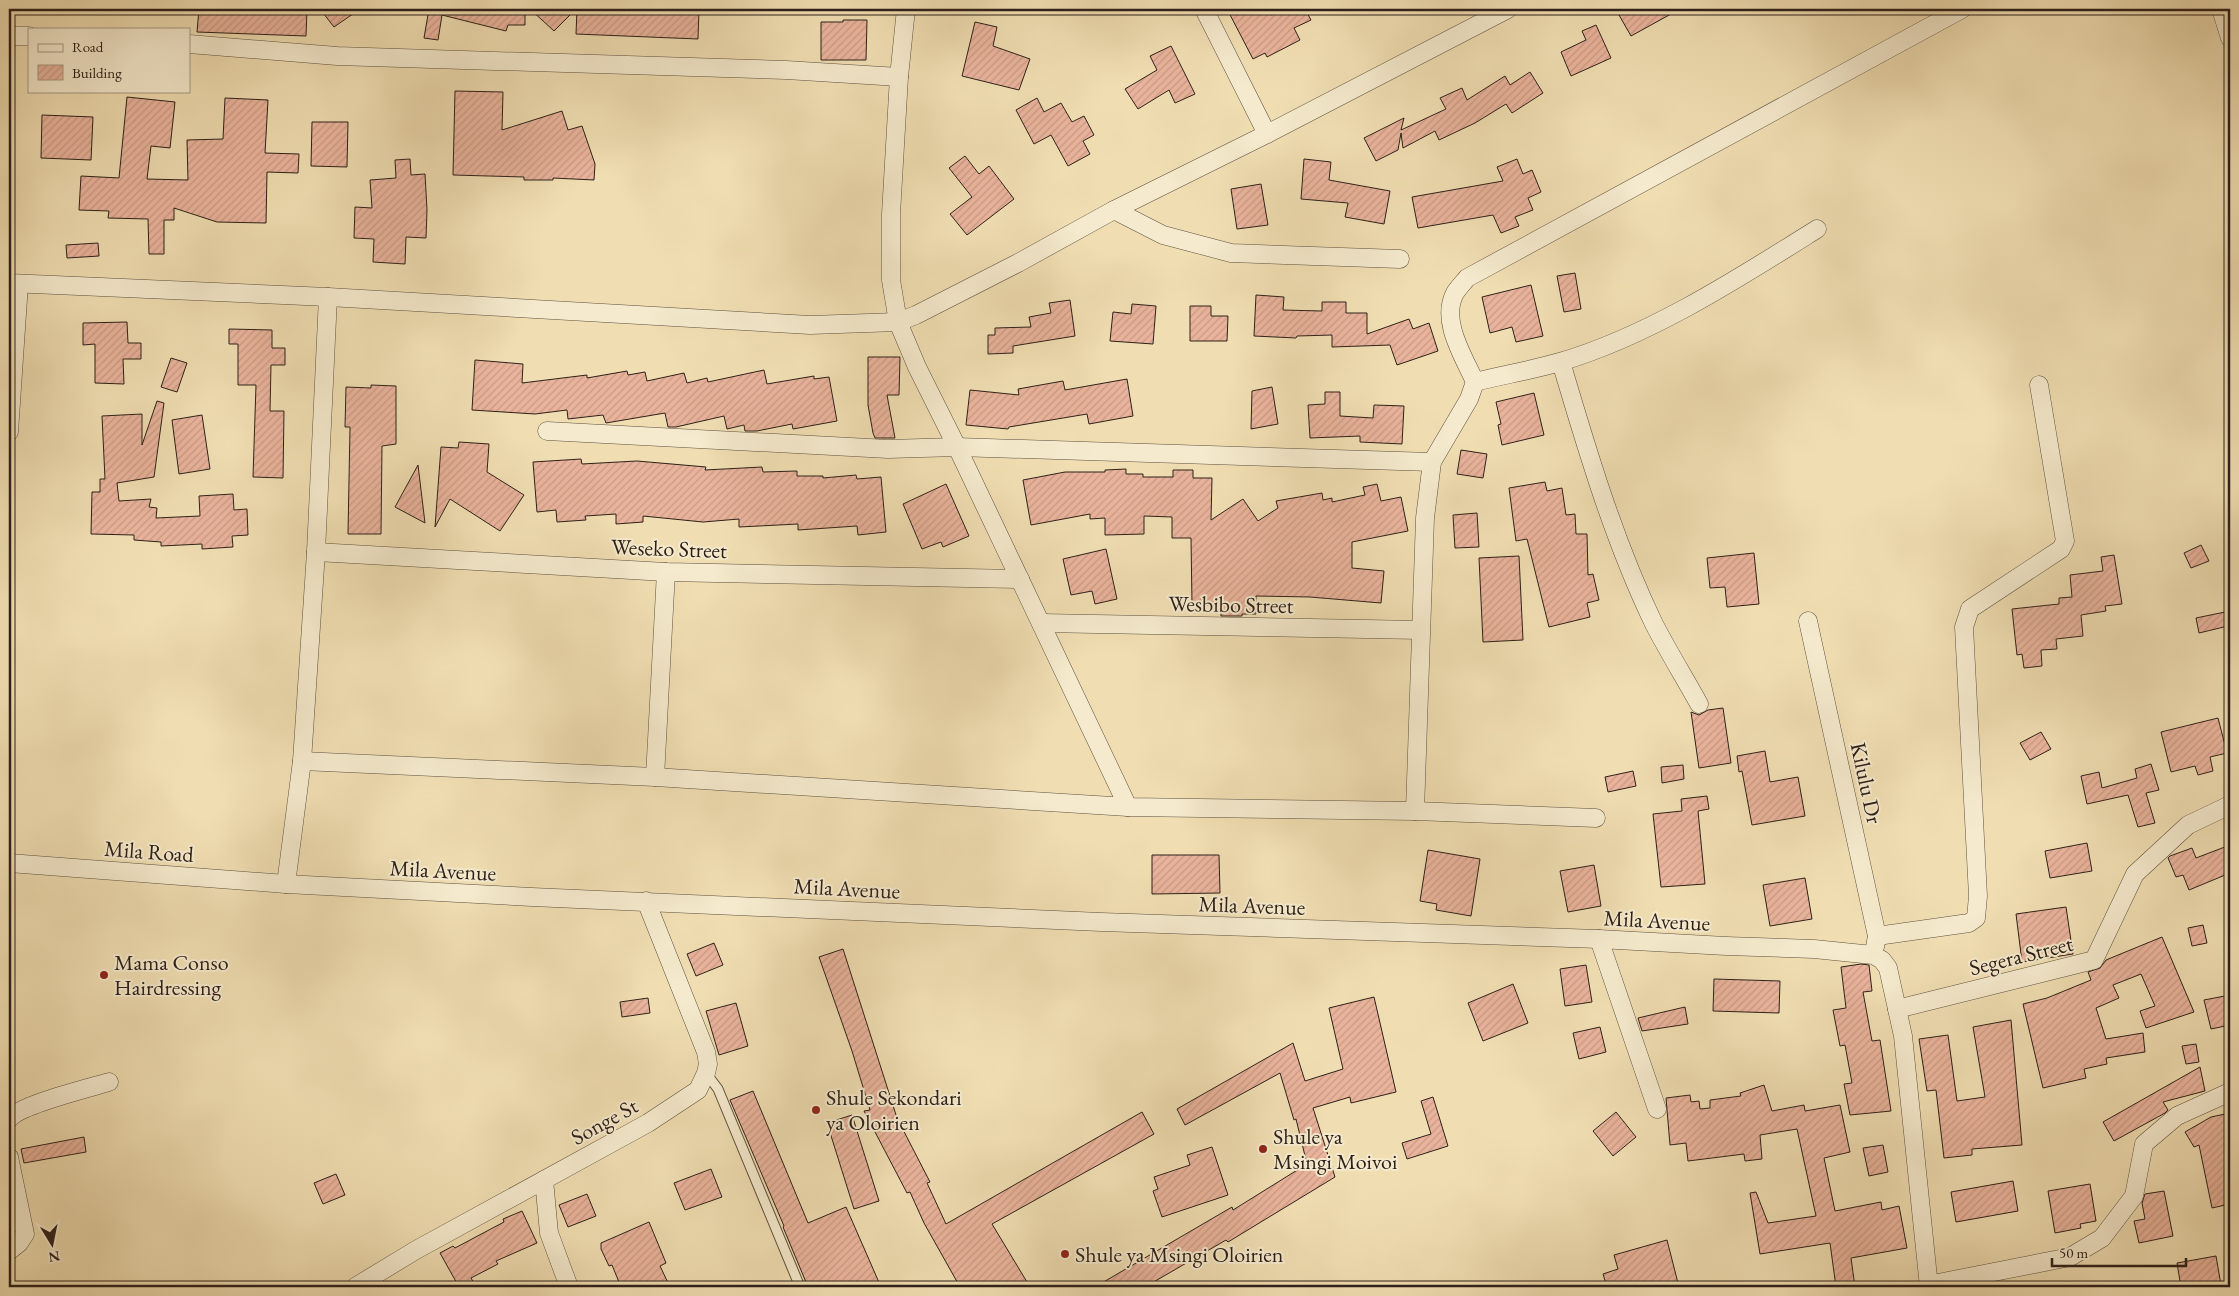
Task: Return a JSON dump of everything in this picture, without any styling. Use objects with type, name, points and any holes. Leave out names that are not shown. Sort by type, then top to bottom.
[{"type":"street","points":[[906,9],[899,77],[891,214],[890,280],[898,322],[917,367],[1042,623],[1128,807]]},
{"type":"street","points":[[1204,9],[1267,134]]},
{"type":"street","points":[[9,432],[14,283],[328,297],[810,325],[898,322],[916,315],[1018,263],[1114,210],[1267,134],[1508,9]]},
{"type":"street","points":[[1415,810],[1425,518],[1432,462],[1469,399],[1475,382],[1451,326],[1450,310],[1455,294],[1467,278],[1962,9]]},
{"type":"street","points":[[2221,9],[2230,38]]},
{"type":"street","points":[[9,36],[28,36]]},
{"type":"street","points":[[190,44],[355,56],[786,70],[899,77]]},
{"type":"street","points":[[1114,210],[1163,236],[1231,252],[1400,260]]},
{"type":"street","points":[[1475,382],[1561,362],[1632,334],[1763,263],[1818,229]]},
{"type":"street","points":[[286,884],[302,761],[316,552],[328,297]]},
{"type":"street","points":[[1561,362],[1580,429],[1626,560],[1655,625],[1699,704]]},
{"type":"street","points":[[1877,936],[1961,924],[1976,918],[1978,896],[1964,628],[1970,609],[2061,549],[2064,541],[2039,385]]},
{"type":"street","points":[[547,431],[888,449],[957,447],[1432,462]]},
{"type":"street","name":"Weseko Street","points":[[316,552],[666,572],[1020,579]]},
{"type":"street","points":[[655,777],[666,572]]},
{"type":"street","name":"Kilulu Dr","points":[[1808,621],[1877,936],[1873,955]]},
{"type":"street","name":"Wesbibo Street","points":[[1042,623],[1420,630]]},
{"type":"street","points":[[302,761],[655,777],[1128,807],[1415,810],[1596,818]]},
{"type":"street","name":"Segera Street","points":[[1897,1009],[2094,960],[2135,874],[2188,825],[2230,805]]},
{"type":"street","name":"Mila Road","points":[[9,863],[286,884]]},
{"type":"street","name":"Mila Avenue","points":[[286,884],[1091,922],[1599,938],[1726,946],[1814,949],[1873,955]]},
{"type":"street","points":[[646,901],[706,1052],[708,1064],[706,1073]]},
{"type":"street","points":[[1599,938],[1657,1109]]},
{"type":"street","points":[[1873,955],[1882,960],[1888,968],[1903,1036],[1929,1286],[2070,1257],[2102,1238],[2134,1196],[2144,1144],[2177,1116],[2230,1092]]},
{"type":"street","name":"Songe St","points":[[355,1287],[416,1250],[656,1117],[698,1090],[706,1073]]},
{"type":"street","points":[[9,1119],[18,1112],[47,1100],[109,1082]]},
{"type":"street","points":[[9,1157],[24,1234],[19,1243],[9,1251]]},
{"type":"street","points":[[544,1180],[549,1233],[569,1287]]},
{"type":"lane","points":[[706,1073],[718,1088],[800,1287]]},
{"type":"building","points":[[199,9],[307,9],[306,36],[197,32]]},
{"type":"building","points":[[320,9],[360,9],[334,27]]},
{"type":"building","points":[[429,9],[525,9],[525,25],[508,25],[506,31],[442,15],[438,40],[424,38]]},
{"type":"building","points":[[530,9],[576,9],[554,31]]},
{"type":"building","points":[[577,9],[699,9],[698,39],[576,34]]},
{"type":"building","points":[[1227,9],[1268,9],[1271,15],[1283,9],[1305,9],[1311,20],[1294,28],[1300,40],[1267,57],[1265,53],[1253,59]]},
{"type":"building","points":[[1630,9],[1680,9],[1631,36],[1619,15]]},
{"type":"building","points":[[843,20],[867,20],[866,60],[821,60],[821,22],[843,22]]},
{"type":"building","points":[[975,22],[997,27],[993,46],[1030,59],[1019,90],[962,76]]},
{"type":"building","points":[[1596,25],[1611,58],[1571,76],[1561,52],[1586,40],[1582,31]]},
{"type":"building","points":[[1171,46],[1195,94],[1175,103],[1169,90],[1138,109],[1125,89],[1157,70],[1150,56]]},
{"type":"building","points":[[1530,72],[1543,93],[1512,113],[1506,104],[1475,123],[1439,140],[1435,131],[1403,148],[1401,133],[1398,150],[1376,161],[1364,138],[1404,118],[1401,130],[1446,109],[1440,98],[1462,88],[1467,100],[1505,76],[1510,85]]},
{"type":"building","points":[[455,91],[503,92],[502,130],[562,111],[568,130],[582,126],[595,164],[594,180],[553,178],[553,180],[524,180],[524,177],[453,175]]},
{"type":"building","points":[[127,97],[175,102],[170,148],[151,146],[147,179],[188,180],[187,140],[223,139],[225,98],[268,100],[265,153],[299,154],[298,173],[267,172],[266,223],[217,222],[174,208],[174,220],[164,220],[164,254],[149,254],[148,219],[108,218],[109,211],[79,210],[81,176],[119,178]]},
{"type":"building","points":[[1037,98],[1044,112],[1061,103],[1072,122],[1084,116],[1094,135],[1083,141],[1090,154],[1068,166],[1051,135],[1034,144],[1016,110]]},
{"type":"building","points":[[42,115],[93,117],[91,160],[41,158]]},
{"type":"building","points":[[312,122],[348,122],[347,167],[311,166]]},
{"type":"building","points":[[965,156],[979,174],[989,166],[1014,199],[967,235],[950,214],[972,197],[949,168]]},
{"type":"building","points":[[410,159],[411,175],[425,174],[426,238],[406,237],[405,264],[373,262],[374,239],[354,238],[355,207],[372,208],[370,180],[396,178],[395,160]]},
{"type":"building","points":[[1304,159],[1331,162],[1329,180],[1390,191],[1384,224],[1345,217],[1348,203],[1301,199]]},
{"type":"building","points":[[1517,159],[1523,174],[1532,170],[1541,192],[1528,198],[1533,210],[1515,217],[1519,226],[1501,233],[1493,215],[1418,228],[1412,197],[1503,181],[1497,167]]},
{"type":"building","points":[[1261,184],[1268,225],[1237,229],[1231,189]]},
{"type":"building","points":[[98,243],[99,256],[67,258],[66,245]]},
{"type":"building","points":[[1575,273],[1581,309],[1564,312],[1557,276]]},
{"type":"building","points":[[1531,285],[1543,336],[1516,342],[1512,327],[1490,333],[1482,297]]},
{"type":"building","points":[[1256,295],[1284,297],[1283,310],[1322,311],[1322,302],[1346,302],[1346,313],[1367,313],[1367,334],[1409,319],[1413,329],[1429,323],[1438,351],[1397,365],[1390,345],[1332,347],[1332,335],[1297,336],[1296,338],[1254,336]]},
{"type":"building","points":[[1070,300],[1075,336],[1013,346],[1013,353],[988,354],[988,335],[995,335],[995,328],[1031,327],[1029,317],[1051,313],[1049,303]]},
{"type":"building","points":[[1132,304],[1156,306],[1153,344],[1110,341],[1113,312],[1131,314]]},
{"type":"building","points":[[1190,306],[1211,306],[1211,316],[1228,316],[1227,341],[1190,341]]},
{"type":"building","points":[[127,322],[128,343],[141,343],[141,359],[123,359],[124,384],[95,383],[95,344],[83,345],[83,323]]},
{"type":"building","points":[[229,329],[272,330],[272,348],[285,348],[285,365],[271,365],[270,411],[284,411],[283,478],[253,477],[256,385],[238,385],[238,344],[229,344]]},
{"type":"building","points":[[868,357],[900,357],[899,395],[887,395],[895,438],[875,438],[873,433],[868,405]]},
{"type":"building","points":[[171,358],[187,363],[177,392],[161,387]]},
{"type":"building","points":[[475,360],[523,364],[522,383],[587,375],[587,378],[627,371],[628,375],[645,372],[647,381],[684,373],[687,383],[707,378],[708,382],[764,370],[767,384],[814,376],[814,379],[829,377],[837,421],[793,429],[792,424],[757,431],[745,431],[744,425],[727,429],[724,416],[676,427],[668,427],[665,413],[606,423],[603,415],[568,419],[567,410],[535,414],[472,410]]},
{"type":"building","points":[[1127,379],[1133,416],[1089,424],[1087,414],[1009,427],[1008,429],[966,425],[970,390],[1019,395],[1018,389],[1063,381],[1065,390]]},
{"type":"building","points":[[371,385],[396,386],[396,444],[382,446],[381,534],[348,534],[350,427],[345,427],[346,387],[371,388]]},
{"type":"building","points":[[1272,387],[1278,424],[1251,429],[1252,391]]},
{"type":"building","points":[[1325,392],[1340,392],[1340,416],[1373,418],[1374,405],[1404,406],[1402,444],[1360,442],[1360,436],[1310,438],[1308,405],[1325,404]]},
{"type":"building","points":[[1534,393],[1544,435],[1502,445],[1498,425],[1501,424],[1496,402]]},
{"type":"building","points":[[157,401],[164,403],[154,477],[117,483],[119,501],[151,499],[149,507],[157,508],[156,518],[200,516],[199,496],[233,494],[234,510],[247,509],[248,535],[232,536],[233,547],[202,549],[202,544],[161,546],[161,542],[134,540],[134,535],[91,534],[92,492],[100,492],[100,479],[105,479],[102,416],[142,414],[142,445]]},
{"type":"building","points":[[202,415],[210,469],[179,474],[172,420]]},
{"type":"building","points":[[459,442],[489,444],[487,472],[524,495],[500,531],[450,499],[435,527],[441,447],[458,448]]},
{"type":"building","points":[[1461,450],[1487,454],[1483,478],[1457,474]]},
{"type":"building","points":[[581,459],[582,464],[637,461],[706,467],[705,470],[762,467],[763,472],[797,471],[797,476],[823,476],[823,478],[856,475],[857,479],[881,477],[886,532],[858,535],[857,526],[798,530],[798,524],[739,527],[739,519],[703,522],[643,516],[643,522],[616,524],[616,514],[585,516],[586,520],[557,522],[556,510],[537,512],[533,462]]},
{"type":"building","points":[[418,465],[425,523],[395,507]]},
{"type":"building","points":[[1126,469],[1126,474],[1143,474],[1143,477],[1173,477],[1173,470],[1193,470],[1193,478],[1212,478],[1211,520],[1243,499],[1258,521],[1278,508],[1276,501],[1322,493],[1323,500],[1332,498],[1332,502],[1365,495],[1363,487],[1377,484],[1381,501],[1401,497],[1408,531],[1352,542],[1352,568],[1384,571],[1381,603],[1310,597],[1256,596],[1256,614],[1221,616],[1221,605],[1192,605],[1191,538],[1172,538],[1172,517],[1144,516],[1144,534],[1105,535],[1105,518],[1090,519],[1090,514],[1031,525],[1023,480],[1065,472],[1105,472],[1105,470]]},
{"type":"building","points":[[1545,482],[1547,491],[1562,488],[1566,515],[1575,514],[1576,534],[1587,534],[1588,575],[1593,574],[1599,600],[1587,603],[1590,617],[1549,627],[1527,539],[1516,541],[1509,488]]},
{"type":"building","points":[[946,484],[969,536],[943,547],[941,542],[922,549],[903,504]]},
{"type":"building","points":[[1477,513],[1479,547],[1455,548],[1453,515]]},
{"type":"building","points":[[2201,545],[2209,561],[2191,568],[2184,553]]},
{"type":"building","points":[[1106,549],[1117,599],[1095,604],[1092,591],[1071,595],[1063,559]]},
{"type":"building","points":[[1754,553],[1759,604],[1727,607],[1725,587],[1710,588],[1707,558]]},
{"type":"building","points":[[2114,555],[2122,604],[2105,606],[2106,611],[2081,615],[2083,636],[2056,639],[2057,649],[2041,650],[2042,666],[2024,668],[2022,654],[2017,655],[2012,609],[2059,604],[2059,598],[2072,597],[2070,575],[2103,571],[2101,557]]},
{"type":"building","points":[[1519,556],[1523,640],[1483,642],[1479,558]]},
{"type":"building","points":[[2225,612],[2228,626],[2199,633],[2196,618]]},
{"type":"building","points":[[1723,708],[1731,763],[1699,768],[1691,712],[1699,715],[1708,710]]},
{"type":"building","points":[[2218,718],[2227,753],[2210,757],[2213,771],[2198,775],[2195,766],[2171,772],[2161,732]]},
{"type":"building","points":[[2041,732],[2051,749],[2030,760],[2020,743]]},
{"type":"building","points":[[1765,751],[1770,782],[1798,777],[1805,816],[1752,825],[1742,771],[1739,772],[1737,756]]},
{"type":"building","points":[[2151,764],[2159,790],[2146,793],[2155,823],[2138,827],[2128,795],[2087,804],[2081,776],[2099,772],[2102,788],[2137,778],[2135,769]]},
{"type":"building","points":[[1683,765],[1684,779],[1662,783],[1661,767]]},
{"type":"building","points":[[1633,771],[1636,786],[1608,792],[1605,777]]},
{"type":"building","points":[[1707,796],[1709,809],[1698,811],[1705,884],[1661,887],[1653,814],[1682,811],[1681,799]]},
{"type":"building","points":[[2087,843],[2092,871],[2050,878],[2045,851]]},
{"type":"building","points":[[2230,845],[2230,873],[2189,890],[2183,875],[2176,877],[2168,858],[2192,848],[2196,858]]},
{"type":"building","points":[[1428,850],[1480,859],[1471,916],[1436,910],[1437,904],[1420,901]]},
{"type":"building","points":[[1152,855],[1219,855],[1220,893],[1152,894]]},
{"type":"building","points":[[1594,865],[1601,906],[1568,912],[1560,871]]},
{"type":"building","points":[[1805,878],[1812,919],[1770,926],[1763,885]]},
{"type":"building","points":[[2066,907],[2073,954],[2022,962],[2016,914]]},
{"type":"building","points":[[2203,925],[2207,943],[2192,946],[2188,928]]},
{"type":"building","points":[[2162,937],[2194,1012],[2146,1028],[2140,1011],[2155,1006],[2141,974],[2113,985],[2119,998],[2096,1008],[2106,1039],[2143,1033],[2145,1052],[2106,1058],[2107,1064],[2084,1069],[2086,1078],[2043,1088],[2023,1004],[2047,998],[2091,980],[2088,972],[2100,968],[2106,960]]},
{"type":"building","points":[[714,943],[723,965],[696,976],[687,954]]},
{"type":"building","points":[[843,949],[897,1118],[930,1182],[927,1183],[946,1224],[1142,1112],[1154,1134],[992,1224],[1030,1287],[960,1287],[924,1223],[910,1192],[907,1193],[864,1111],[870,1110],[852,1051],[819,957]]},
{"type":"building","points":[[1861,964],[1869,965],[1872,991],[1863,992],[1872,1041],[1880,1040],[1891,1111],[1850,1115],[1844,1084],[1852,1083],[1845,1045],[1840,1046],[1833,1010],[1846,1008],[1841,967]]},
{"type":"building","points":[[1586,965],[1592,1002],[1565,1006],[1560,969]]},
{"type":"building","points":[[1714,979],[1780,981],[1779,1013],[1713,1011]]},
{"type":"building","points":[[1513,984],[1528,1023],[1483,1041],[1468,1003]]},
{"type":"building","points":[[2230,995],[2230,1025],[2211,1029],[2204,1000]]},
{"type":"building","points":[[1374,997],[1396,1092],[1351,1103],[1350,1097],[1313,1108],[1335,1177],[1228,1242],[1226,1240],[1145,1287],[1095,1287],[1232,1207],[1233,1210],[1307,1164],[1296,1119],[1294,1120],[1280,1073],[1185,1125],[1177,1109],[1293,1043],[1305,1081],[1343,1069],[1329,1008]]},
{"type":"building","points":[[648,998],[650,1013],[622,1017],[620,1002]]},
{"type":"building","points":[[736,1003],[748,1046],[719,1055],[706,1011]]},
{"type":"building","points":[[1685,1007],[1688,1024],[1642,1031],[1638,1018]]},
{"type":"building","points":[[2011,1020],[2022,1145],[1972,1149],[1972,1155],[1944,1158],[1936,1090],[1927,1091],[1919,1039],[1948,1035],[1957,1101],[1985,1097],[1973,1027]]},
{"type":"building","points":[[1600,1027],[1606,1052],[1579,1059],[1573,1033]]},
{"type":"building","points":[[2196,1044],[2199,1062],[2186,1064],[2182,1046]]},
{"type":"building","points":[[2200,1067],[2205,1091],[2163,1102],[2168,1110],[2165,1113],[2114,1141],[2103,1122]]},
{"type":"building","points":[[1764,1085],[1772,1111],[1804,1105],[1805,1111],[1840,1105],[1850,1152],[1824,1158],[1835,1211],[1881,1202],[1882,1210],[1899,1206],[1907,1248],[1851,1258],[1855,1287],[1836,1287],[1830,1243],[1760,1254],[1750,1193],[1756,1192],[1768,1223],[1816,1216],[1797,1129],[1760,1135],[1762,1159],[1745,1161],[1744,1154],[1688,1161],[1686,1143],[1670,1145],[1666,1098],[1690,1095],[1691,1102],[1699,1101],[1700,1109],[1710,1108],[1710,1100],[1741,1096],[1740,1093]]},
{"type":"building","points":[[753,1091],[808,1223],[846,1207],[881,1287],[808,1287],[730,1100]]},
{"type":"building","points":[[1433,1097],[1448,1146],[1407,1159],[1402,1143],[1431,1134],[1421,1101]]},
{"type":"building","points":[[1616,1112],[1636,1137],[1613,1156],[1593,1131]]},
{"type":"building","points":[[2230,1113],[2230,1204],[2212,1208],[2199,1145],[2194,1147],[2185,1132],[2211,1117]]},
{"type":"building","points":[[852,1115],[879,1201],[854,1209],[827,1123]]},
{"type":"building","points":[[84,1137],[86,1152],[24,1163],[21,1149]]},
{"type":"building","points":[[1883,1145],[1888,1172],[1869,1176],[1863,1148]]},
{"type":"building","points":[[1212,1147],[1228,1195],[1162,1217],[1153,1191],[1158,1189],[1154,1177],[1190,1165],[1187,1155]]},
{"type":"building","points":[[711,1169],[722,1197],[685,1210],[674,1183]]},
{"type":"building","points":[[336,1174],[345,1195],[323,1204],[314,1183]]},
{"type":"building","points":[[2013,1181],[2018,1211],[1956,1222],[1951,1192]]},
{"type":"building","points":[[2090,1184],[2096,1221],[2080,1224],[2081,1228],[2055,1233],[2048,1191]]},
{"type":"building","points":[[2164,1191],[2173,1236],[2139,1243],[2134,1221],[2145,1219],[2142,1203],[2145,1194]]},
{"type":"building","points":[[587,1194],[596,1216],[568,1227],[559,1205]]},
{"type":"building","points":[[522,1211],[537,1243],[496,1261],[498,1264],[471,1278],[476,1287],[459,1287],[440,1253],[453,1246],[455,1248],[504,1222],[503,1219]]},
{"type":"building","points":[[649,1222],[666,1263],[660,1266],[670,1287],[621,1287],[612,1265],[609,1266],[601,1249],[601,1243]]},
{"type":"building","points":[[1667,1240],[1679,1287],[1607,1287],[1603,1274],[1618,1269],[1614,1255]]},
{"type":"building","points":[[2216,1256],[2221,1285],[2181,1287],[2177,1263]]},
{"type":"place","name":"Mama Conso Hairdressing","points":[[104,975]]},
{"type":"place","name":"Shule Sekondari ya Oloirien","points":[[816,1110]]},
{"type":"place","name":"Shule ya Msingi Moivoi","points":[[1263,1149]]},
{"type":"place","name":"Shule ya Msingi Oloirien","points":[[1065,1254]]}]
